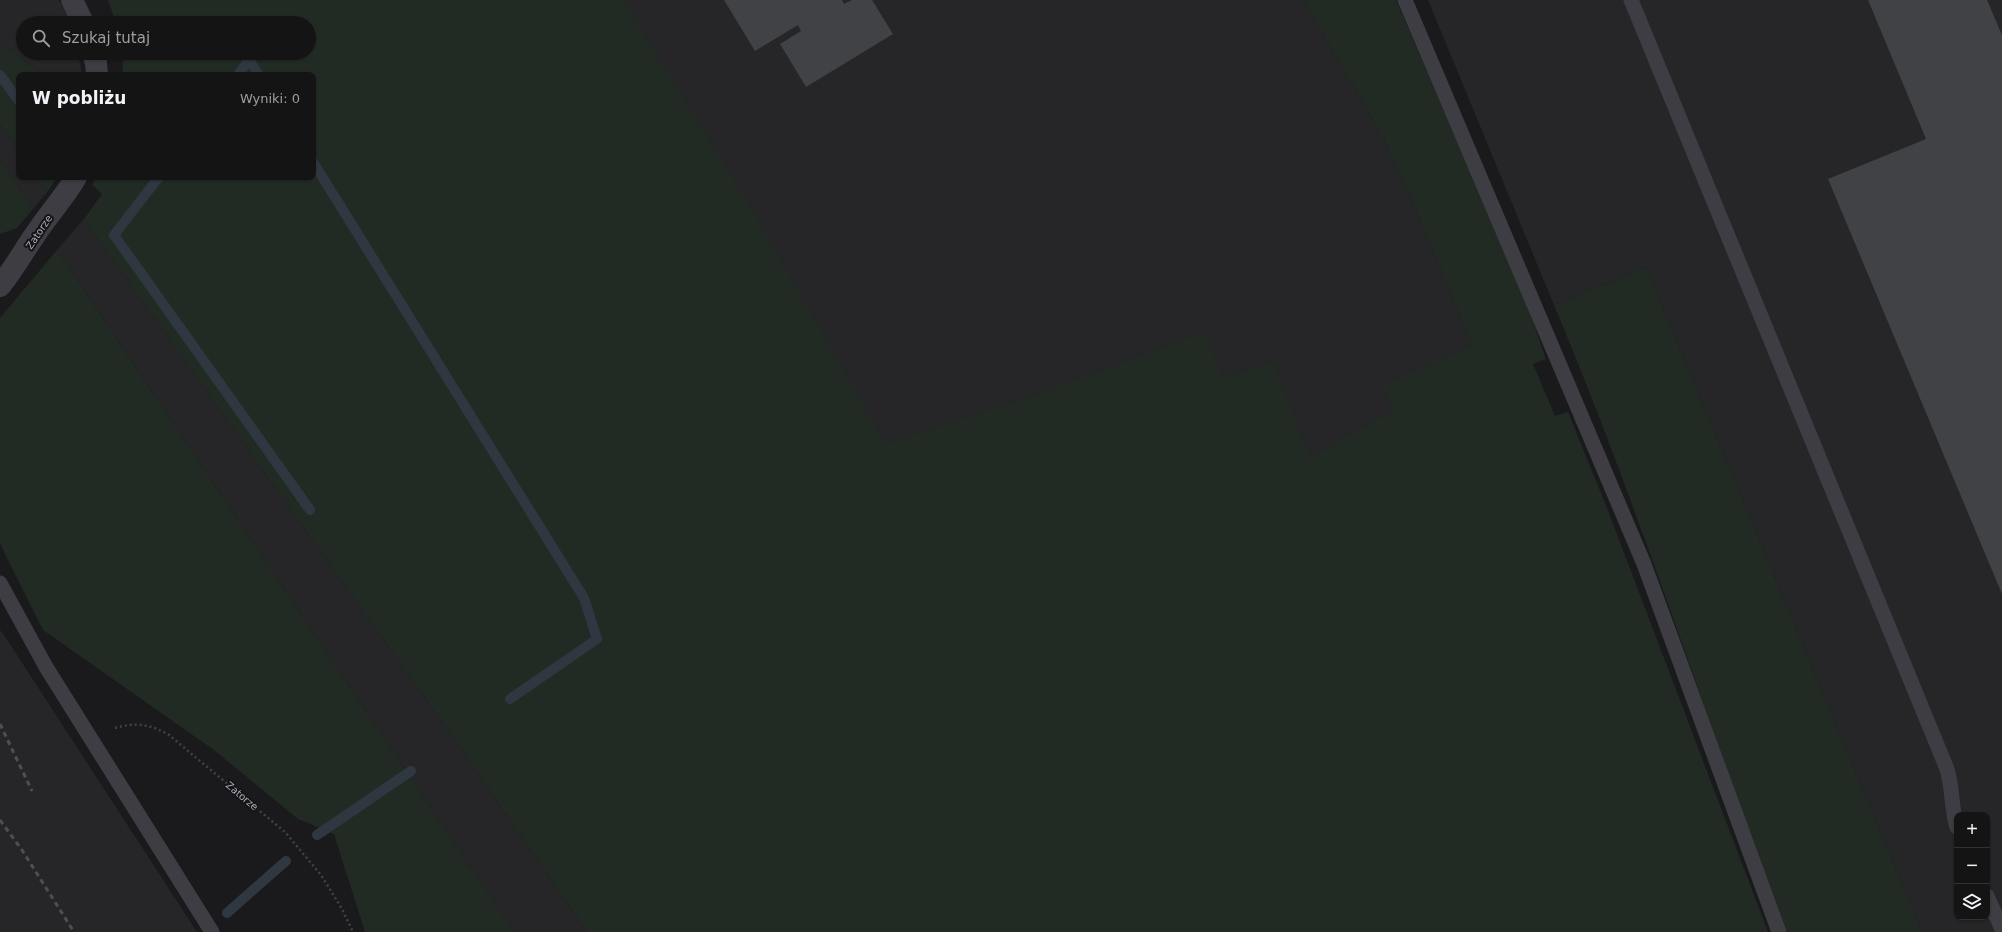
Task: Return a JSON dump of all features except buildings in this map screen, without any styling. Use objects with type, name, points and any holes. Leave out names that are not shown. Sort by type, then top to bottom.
[{"type":"street","points":[[72,0],[80,16]]},
{"type":"street","points":[[95,60],[96,72]]},
{"type":"street","name":"Zatorze","points":[[0,286],[21,258],[36,232],[66,194],[74,180]]},
{"type":"lane","points":[[1405,0],[1644,564],[1779,932]]},
{"type":"lane","points":[[1631,0],[1947,769],[1952,786],[1952,811],[1954,817]]},
{"type":"lane","points":[[0,583],[46,667],[90,734],[212,932]]},
{"type":"lane","points":[[1990,903],[2002,930]]},
{"type":"path","name":"Zatorze","points":[[90,734],[129,724],[154,726],[169,735],[285,832],[321,875],[342,909],[353,932]]},
{"type":"shaded area","points":[[0,0],[59,0],[67,16],[16,16],[16,55],[0,43]]},
{"type":"shaded area","points":[[108,0],[623,0],[749,205],[886,444],[1028,398],[1205,332],[1222,378],[1272,362],[1310,458],[1393,411],[1383,386],[1472,345],[1384,139],[1303,0],[1396,0],[1525,299],[1546,359],[1533,364],[1555,416],[1568,412],[1607,508],[1768,932],[587,932],[448,730],[84,219],[102,194],[92,185],[94,180],[316,180],[316,72],[122,72],[123,60],[316,60],[316,16],[114,16]]},
{"type":"shaded area","points":[[227,0],[1303,0],[1384,139],[1431,246],[1483,371],[1310,458],[1006,602],[316,77],[316,72],[312,72],[310,60],[316,60],[316,16],[284,16]]},
{"type":"shaded area","points":[[1428,0],[2002,0],[2002,932],[1922,932],[1646,267],[1554,305]]},
{"type":"shaded area","points":[[0,43],[16,55],[16,60],[23,60],[40,72],[16,72],[16,146],[0,124]]},
{"type":"shaded area","points":[[23,60],[79,60],[81,72],[40,72]]},
{"type":"shaded area","points":[[0,124],[16,146],[16,180],[40,180],[48,191],[34,208],[0,160]]},
{"type":"shaded area","points":[[0,160],[34,208],[17,228],[0,234]]},
{"type":"shaded area","points":[[40,180],[55,180],[48,191]]},
{"type":"shaded area","points":[[84,219],[448,730],[587,932],[514,932],[57,250]]},
{"type":"shaded area","points":[[57,250],[514,932],[365,932],[334,834],[298,819],[214,750],[43,630],[0,542],[0,318]]},
{"type":"shaded area","points":[[1646,267],[1922,932],[1787,932],[1623,480],[1554,305]]},
{"type":"shaded area","points":[[0,630],[4,635],[197,932],[0,932]]},
{"type":"waterway","points":[[240,72],[249,60]]},
{"type":"waterway","points":[[249,60],[257,72]]},
{"type":"waterway","points":[[0,75],[16,97]]},
{"type":"waterway","points":[[316,167],[584,598],[597,639],[510,699]]},
{"type":"waterway","points":[[157,180],[114,235],[310,510]]},
{"type":"waterway","points":[[317,835],[411,771]]},
{"type":"waterway","points":[[227,913],[286,861]]},
{"type":"railway","points":[[0,724],[32,791]]},
{"type":"railway","points":[[0,820],[22,850],[74,932]]}]
